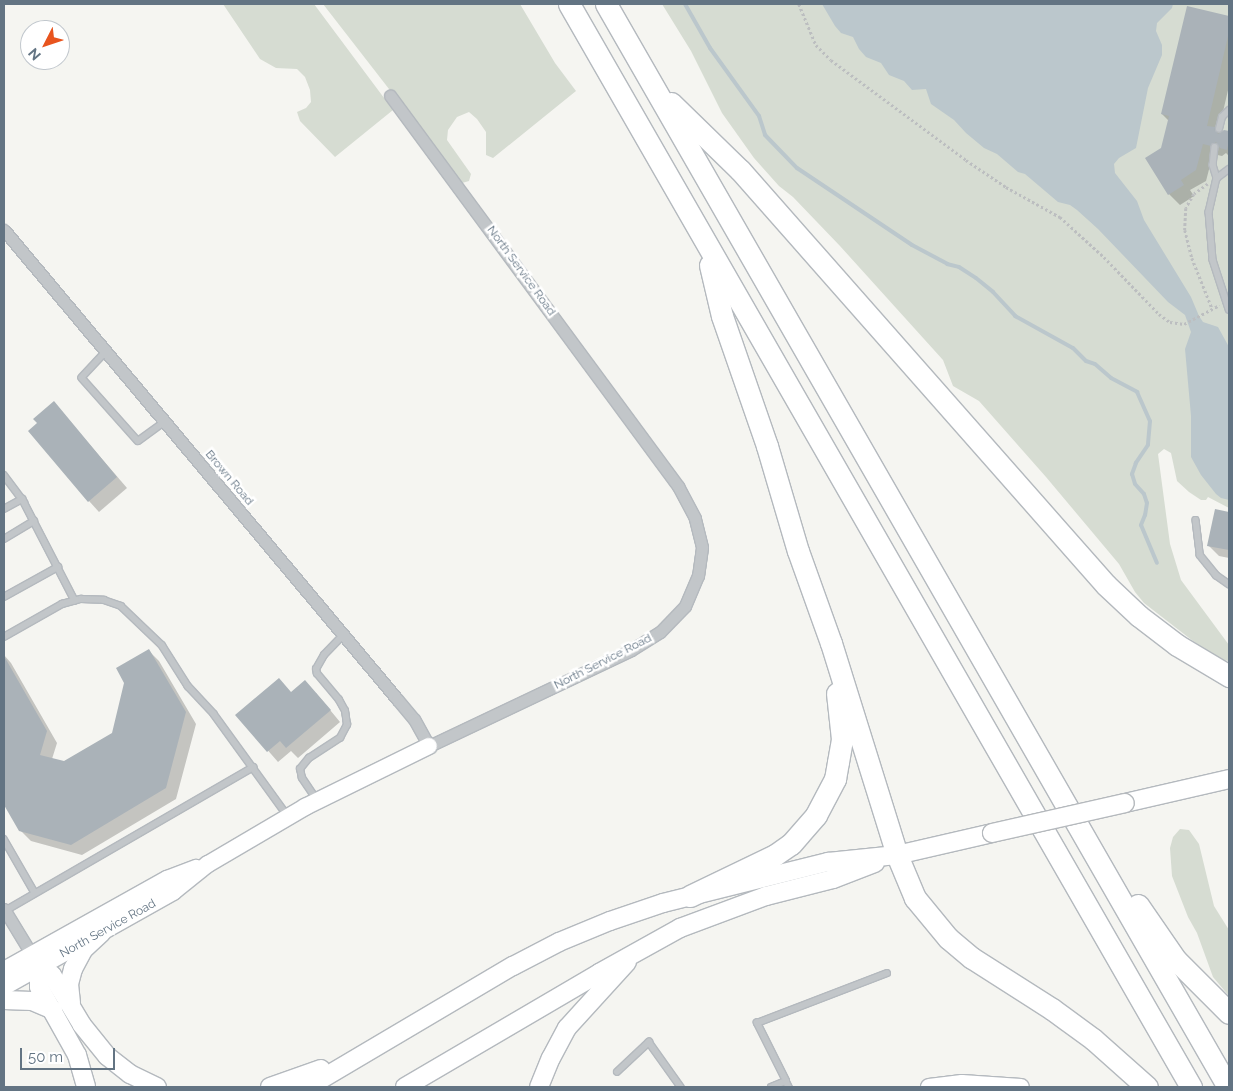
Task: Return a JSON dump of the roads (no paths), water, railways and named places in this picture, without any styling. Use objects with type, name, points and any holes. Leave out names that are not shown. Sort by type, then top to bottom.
[{"type":"highway","points":[[569,4],[1192,1087]]},
{"type":"highway","points":[[606,4],[1228,1087]]},
{"type":"highway","points":[[652,84],[740,170],[1106,585],[1139,616],[1177,645],[1229,676]]},
{"type":"highway","points":[[706,245],[722,316],[738,357],[798,551],[832,643],[897,855],[914,898],[948,938],[972,958],[1093,1039],[1147,1087]]},
{"type":"highway","points":[[690,896],[775,856],[804,831],[825,801],[835,779],[842,738],[832,643]]},
{"type":"highway","points":[[1092,851],[1126,885],[1176,960],[1229,1013]]},
{"type":"main road","points":[[308,1087],[513,966],[559,942],[610,921],[690,896],[828,862],[897,855],[1229,779]]},
{"type":"main road","points":[[405,1087],[680,928],[766,896],[833,879],[897,855]]},
{"type":"main road","points":[[71,1006],[69,984],[72,969],[82,950],[101,933]]},
{"type":"main road","points":[[539,1087],[551,1058],[567,1028],[639,950]]},
{"type":"main road","points":[[35,961],[52,975],[82,1025],[107,1056],[130,1074],[157,1087]]},
{"type":"main road","points":[[35,961],[39,987],[77,1055],[86,1087]]},
{"type":"main road","points":[[4,1000],[32,1001],[53,1010]]},
{"type":"main road","points":[[270,1087],[305,1076],[406,1030]]},
{"type":"street","name":"North Service Road","points":[[4,970],[35,961],[101,933],[174,892],[208,864],[317,801],[630,650],[660,632],[685,606],[698,576],[702,547],[695,518],[678,486],[390,96]]},
{"type":"street","name":"Brown Road","points":[[4,230],[414,719],[429,746]]},
{"type":"street","name":"North Service Road","points":[[4,987],[35,961],[167,879],[208,864]]},
{"type":"street","points":[[4,910],[35,961]]},
{"type":"street","points":[[929,1087],[962,1083],[1021,1087]]},
{"type":"lane","points":[[1219,128],[1222,118],[1229,110]]},
{"type":"lane","points":[[1215,147],[1213,165],[1216,180],[1209,212],[1209,221],[1213,260],[1227,306]]},
{"type":"lane","points":[[1216,180],[1229,169]]},
{"type":"lane","points":[[106,352],[82,378],[138,441],[164,422]]},
{"type":"lane","points":[[4,475],[22,499],[75,601]]},
{"type":"lane","points":[[4,509],[22,499]]},
{"type":"lane","points":[[1196,520],[1200,555],[1216,575],[1229,584]]},
{"type":"lane","points":[[4,539],[34,521]]},
{"type":"lane","points":[[4,597],[58,567]]},
{"type":"lane","points":[[4,637],[62,604],[75,601],[104,600],[121,606],[162,645],[188,686],[214,714],[289,816]]},
{"type":"lane","points":[[317,801],[302,778],[300,769],[309,758],[340,738],[347,725],[345,711],[339,700],[317,674],[316,669],[324,655],[344,635]]},
{"type":"lane","points":[[4,910],[253,767]]},
{"type":"lane","points":[[4,839],[36,893]]},
{"type":"lane","points":[[770,1087],[788,1084],[757,1023],[887,973]]},
{"type":"lane","points":[[617,1072],[649,1042],[681,1087]]},
{"type":"waterway","points":[[685,4],[710,48],[759,116],[765,135],[797,168],[912,245],[947,264],[959,267],[976,278],[993,292],[1015,316],[1073,348],[1086,361],[1095,364],[1111,378],[1137,392],[1150,421],[1148,445],[1136,463],[1132,474],[1135,484],[1144,494],[1147,503],[1141,525],[1157,563]]}]
